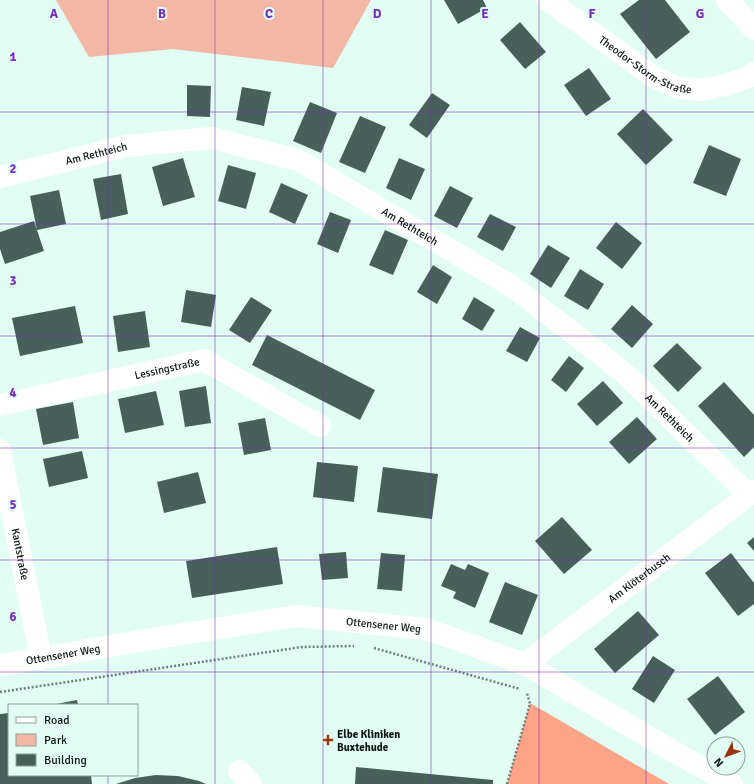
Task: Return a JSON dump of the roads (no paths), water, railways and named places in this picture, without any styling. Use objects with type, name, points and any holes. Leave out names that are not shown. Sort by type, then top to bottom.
[{"type":"street","name":"Theodor-Storm-Straße","points":[[548,0],[655,78],[678,88],[702,90],[725,85],[746,78],[754,73]]},
{"type":"street","points":[[727,0],[754,29]]},
{"type":"street","name":"Am Rethteich","points":[[0,177],[126,146],[211,138],[298,160],[513,287],[622,372],[752,493]]},
{"type":"street","name":"Lessingstraße","points":[[0,405],[204,360],[320,426]]},
{"type":"street","name":"Kantstraße","points":[[0,450],[41,659]]},
{"type":"street","name":"Am Klöterbusch","points":[[525,664],[752,493]]},
{"type":"street","name":"Ottensener Weg","points":[[0,665],[296,616],[426,629],[525,664],[669,749],[732,784]]},
{"type":"place","name":"Elbe Kliniken Buxtehude","points":[[328,740]]}]
